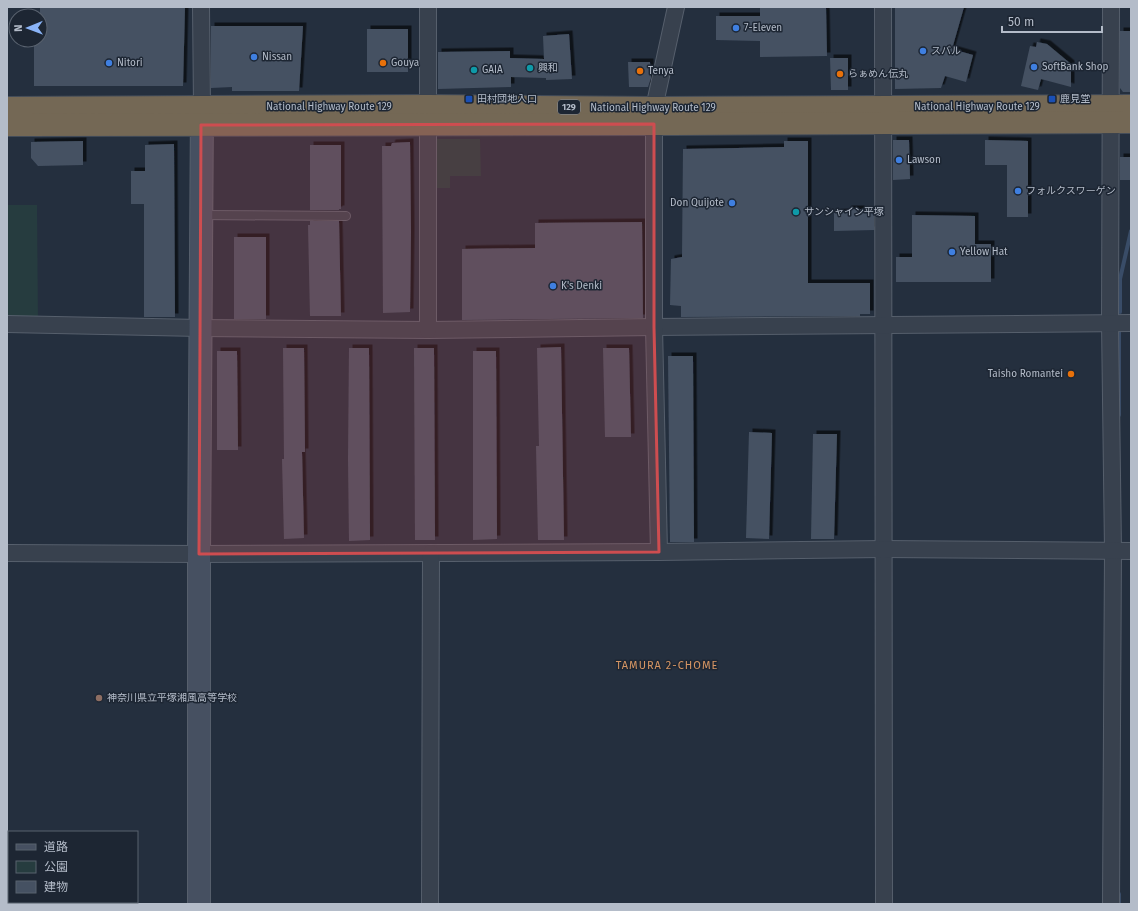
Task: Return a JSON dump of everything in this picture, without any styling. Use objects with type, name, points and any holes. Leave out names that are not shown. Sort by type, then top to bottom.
[{"type":"highway","name":"National Highway Route 129","points":[[7,108],[202,116]]},
{"type":"highway","name":"National Highway Route 129","points":[[7,125],[202,116],[884,116],[1120,114]]},
{"type":"street","points":[[199,904],[199,554],[202,116],[201,7]]},
{"type":"street","points":[[428,7],[428,330]]},
{"type":"street","points":[[658,552],[654,327],[654,116],[676,7]]},
{"type":"street","points":[[883,7],[884,904]]},
{"type":"street","points":[[1111,7],[1120,114],[1110,323],[1112,551],[1111,904]]},
{"type":"street","points":[[7,324],[200,328],[428,330],[1131,323]]},
{"type":"street","points":[[7,553],[199,554],[658,552],[883,549],[1131,551]]},
{"type":"street","points":[[430,904],[431,553]]},
{"type":"lane","points":[[201,215],[346,216]]},
{"type":"highlighted area","points":[[654,124],[654,327],[659,552],[199,554],[201,125]]},
{"type":"green space","points":[[436,139],[480,139],[481,176],[450,176],[450,188],[436,188]]},
{"type":"green space","points":[[7,205],[37,205],[38,318],[7,318]]},
{"type":"building","name":"Nitori","points":[[185,7],[183,86],[34,86],[34,48],[48,48],[48,8],[40,8]]},
{"type":"building","points":[[760,7],[826,7],[827,56],[760,57],[760,41],[716,40],[716,16],[760,16]]},
{"type":"building","name":"スバル","points":[[895,7],[964,7],[952,49],[973,55],[966,82],[945,76],[941,88],[895,89]]},
{"type":"building","name":"Nissan","points":[[211,26],[303,26],[299,91],[232,91],[232,87],[211,88]]},
{"type":"building","points":[[367,29],[408,29],[408,72],[367,72]]},
{"type":"building","points":[[1120,31],[1131,31],[1131,92],[1123,92],[1120,88]]},
{"type":"building","points":[[569,34],[572,79],[546,80],[546,78],[511,77],[511,87],[438,89],[438,52],[510,51],[510,58],[544,59],[543,36]]},
{"type":"building","points":[[1037,42],[1047,44],[1071,64],[1071,87],[1041,79],[1038,90],[1021,86],[1030,46],[1036,47]]},
{"type":"building","name":"らぁめん伝丸","points":[[830,58],[848,58],[848,90],[831,90]]},
{"type":"building","name":"Tenya","points":[[628,62],[650,62],[651,78],[648,87],[629,87]]},
{"type":"building","name":"Lawson","points":[[893,140],[909,140],[910,179],[893,180]]},
{"type":"building","name":"フォルクスワーゲン","points":[[985,140],[1028,141],[1028,217],[1007,217],[1007,165],[985,165]]},
{"type":"building","points":[[83,141],[83,165],[38,166],[31,158],[31,142]]},
{"type":"building","name":"Don Quijote","points":[[784,141],[808,141],[808,283],[870,283],[870,314],[860,314],[860,316],[681,317],[681,306],[670,305],[671,259],[682,257],[683,149],[784,147]]},
{"type":"building","points":[[410,142],[410,312],[383,313],[382,146],[391,146],[392,143]]},
{"type":"building","points":[[174,144],[175,317],[144,317],[144,204],[131,204],[131,171],[145,171],[145,145]]},
{"type":"building","points":[[310,145],[341,145],[341,209],[339,210],[310,210]]},
{"type":"building","points":[[1120,157],[1131,157],[1131,180],[1120,180]]},
{"type":"building","points":[[848,209],[861,209],[861,213],[874,212],[874,230],[834,231],[834,213],[847,212]]},
{"type":"building","name":"Yellow Hat","points":[[912,215],[975,216],[975,244],[991,244],[991,282],[896,282],[896,257],[912,257]]},
{"type":"building","points":[[310,221],[339,221],[341,316],[310,316],[308,225],[310,225]]},
{"type":"building","name":"K's Denki","points":[[642,222],[643,318],[462,320],[462,249],[535,248],[535,223]]},
{"type":"building","points":[[234,237],[266,237],[266,319],[234,319]]},
{"type":"building","points":[[561,347],[564,540],[538,540],[536,446],[539,446],[537,348]]},
{"type":"building","points":[[283,348],[304,348],[305,452],[302,452],[304,538],[284,539],[282,459],[284,459]]},
{"type":"building","points":[[349,348],[369,348],[370,540],[349,541]]},
{"type":"building","points":[[414,348],[434,348],[435,540],[415,540]]},
{"type":"building","points":[[603,348],[629,348],[631,437],[605,437]]},
{"type":"building","points":[[217,351],[237,351],[238,450],[217,450]]},
{"type":"building","points":[[473,351],[496,351],[497,539],[473,540]]},
{"type":"building","points":[[668,356],[693,356],[694,542],[670,542]]},
{"type":"building","points":[[749,432],[772,433],[769,539],[746,538]]},
{"type":"building","points":[[813,434],[837,434],[834,539],[811,539]]},
{"type":"waterway","points":[[1120,312],[1120,279],[1131,231]]},
{"type":"waterway","points":[[1119,329],[1119,415]]},
{"type":"waterway","points":[[1119,894],[1119,904]]},
{"type":"place","name":"7-Eleven","points":[[736,28]]},
{"type":"place","name":"スバル","points":[[923,51]]},
{"type":"place","name":"Nissan","points":[[254,57]]},
{"type":"place","name":"Nitori","points":[[109,63]]},
{"type":"place","name":"Gouya","points":[[383,63]]},
{"type":"place","name":"SoftBank Shop","points":[[1034,67]]},
{"type":"place","name":"興和","points":[[530,68]]},
{"type":"place","name":"GAIA","points":[[474,70]]},
{"type":"place","name":"Tenya","points":[[640,71]]},
{"type":"place","name":"らぁめん伝丸","points":[[840,74]]},
{"type":"place","name":"田村団地入口","points":[[469,99]]},
{"type":"place","name":"鹿見堂","points":[[1052,99]]},
{"type":"place","name":"Lawson","points":[[899,160]]},
{"type":"place","name":"フォルクスワーゲン","points":[[1018,191]]},
{"type":"place","name":"Don Quijote","points":[[732,203]]},
{"type":"place","name":"サンシャイン平塚","points":[[796,212]]},
{"type":"place","name":"Yellow Hat","points":[[952,252]]},
{"type":"place","name":"K's Denki","points":[[553,286]]},
{"type":"place","name":"Taisho Romantei","points":[[1071,374]]},
{"type":"place","name":"神奈川県立平塚湘風高等学校","points":[[99,698]]},
{"type":"district","name":"TAMURA 2-CHOME","points":[[667,665]]}]
